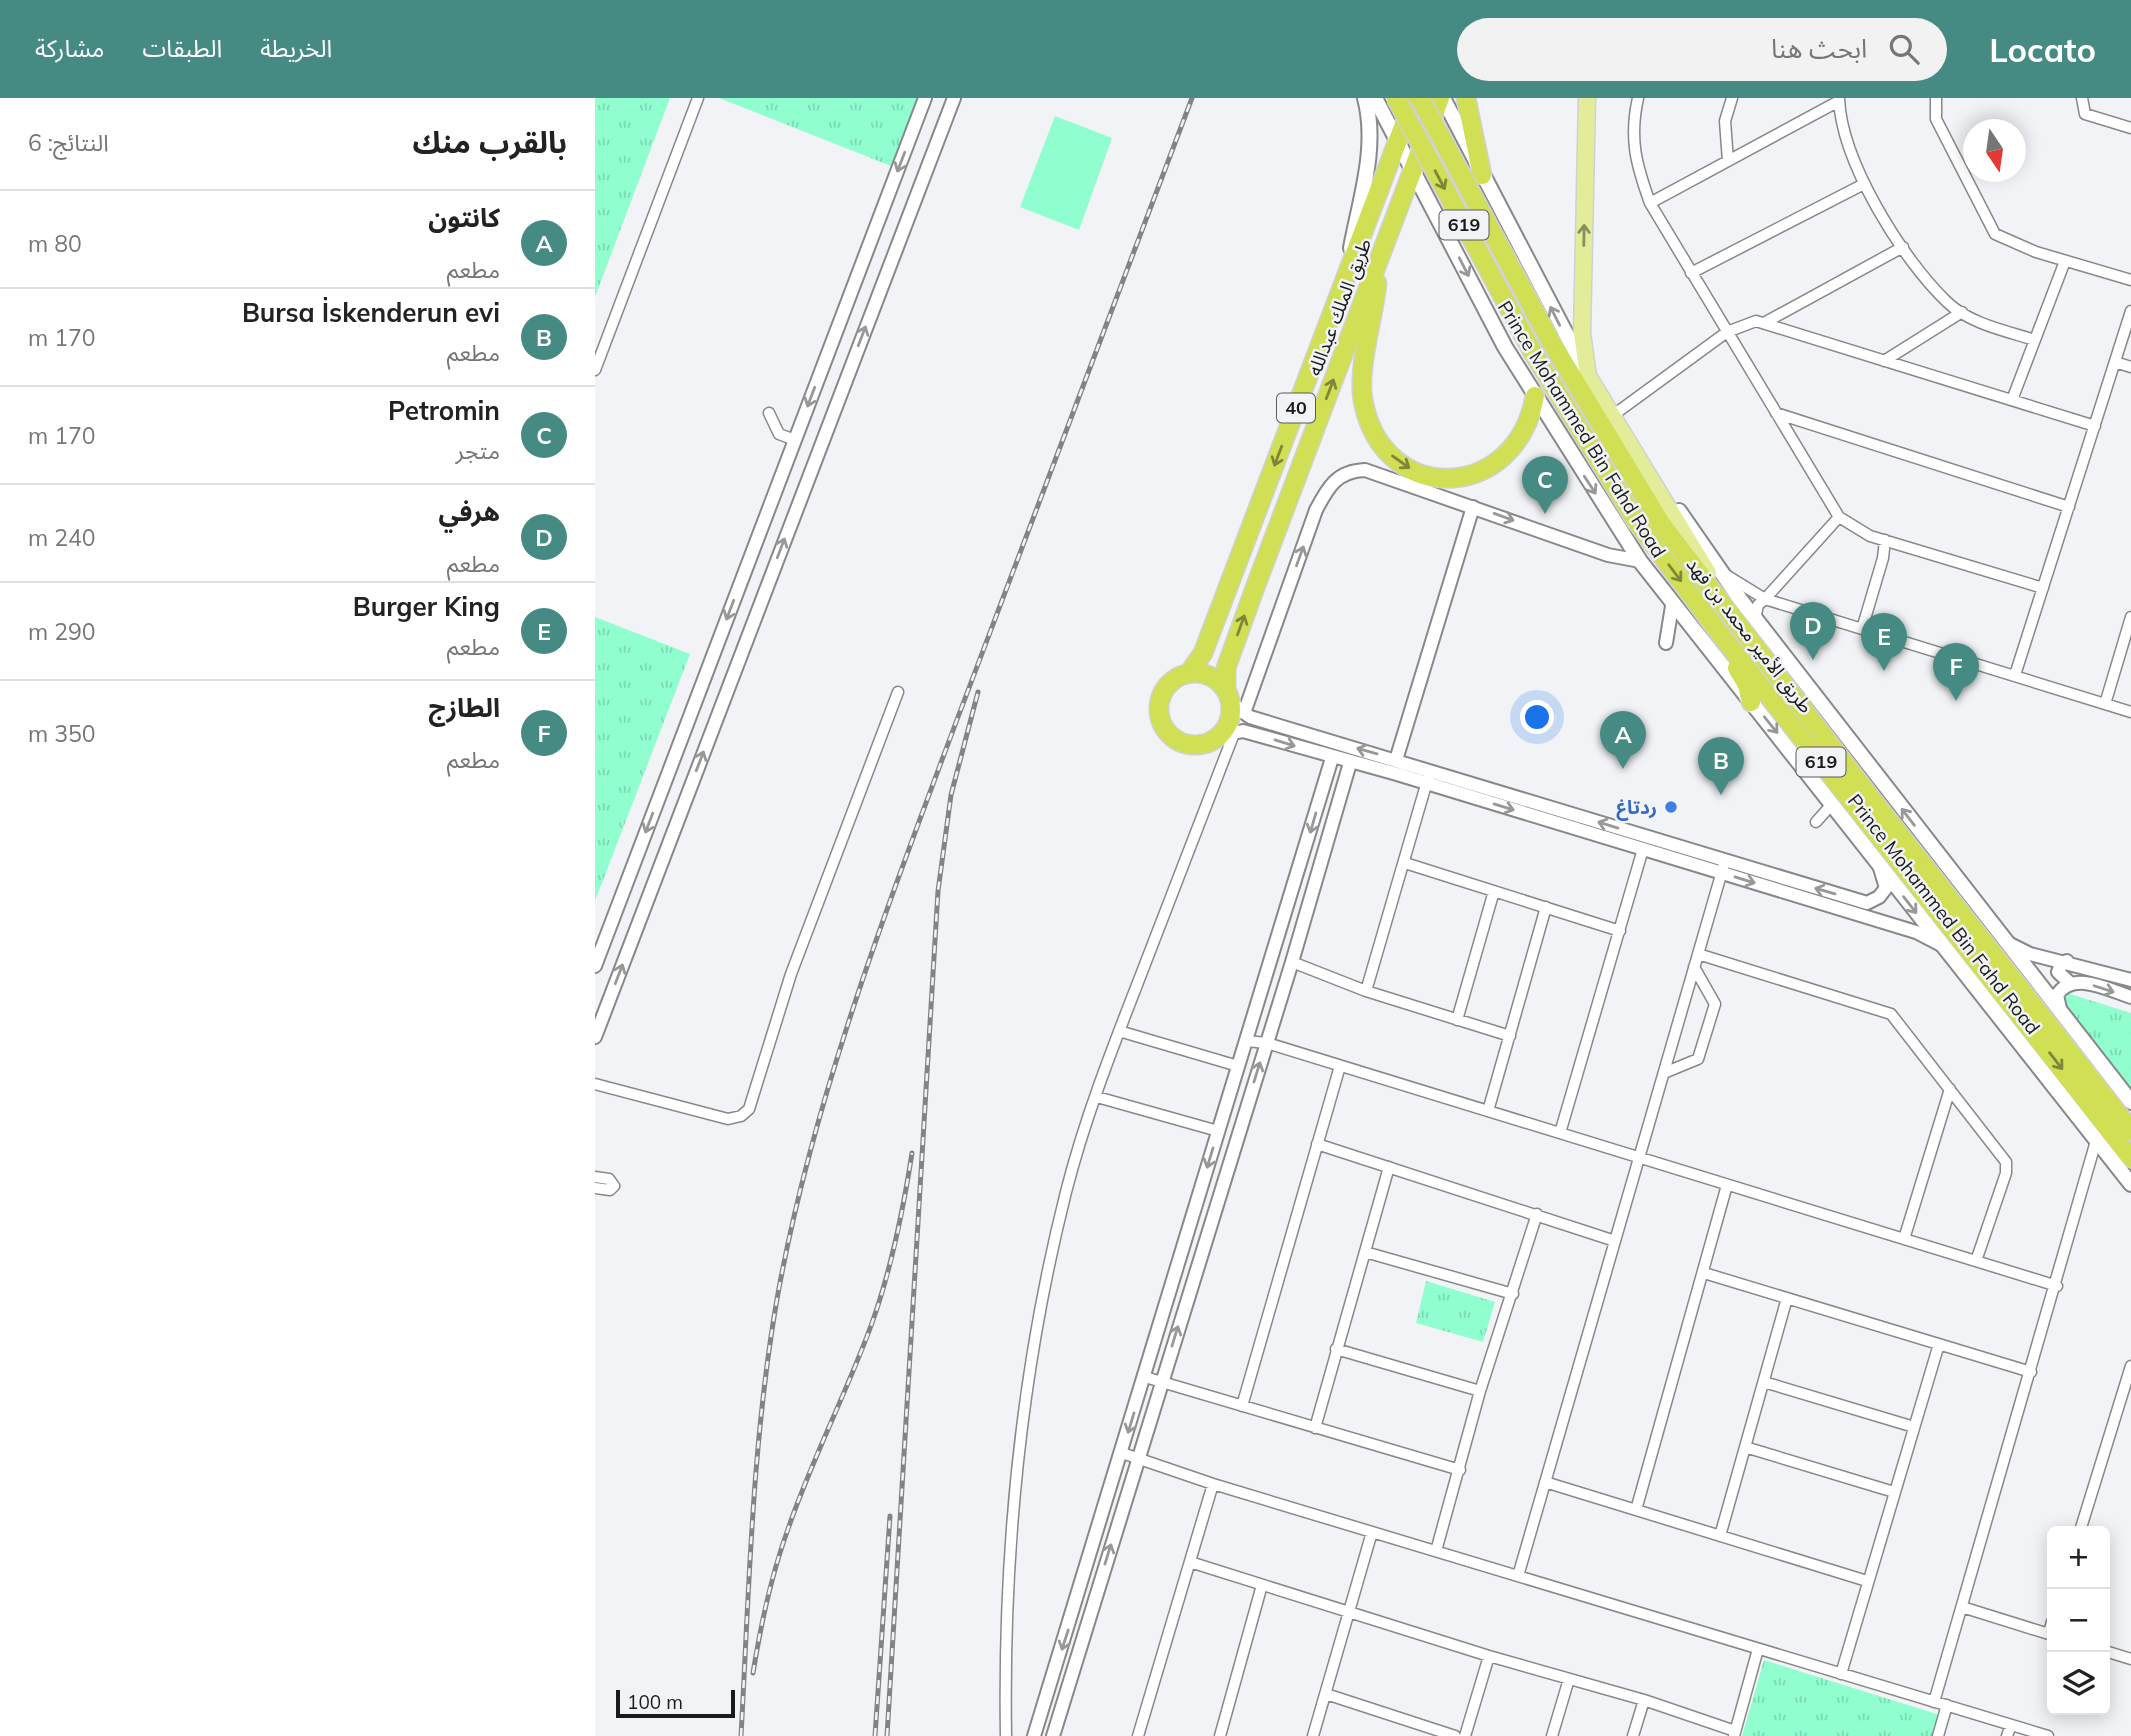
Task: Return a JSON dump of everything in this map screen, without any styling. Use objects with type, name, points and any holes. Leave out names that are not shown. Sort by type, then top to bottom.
[{"type":"highway","name":"طريق الأمير محمد بن فهد","points":[[1396,98],[1532,351],[1636,521],[1720,634],[2131,1158]]},
{"type":"highway","name":"طريق الملك عبدالله","points":[[1189,673],[1203,653],[1414,98]]},
{"type":"highway","name":"طريق الأمير محمد بن فهد","points":[[1420,98],[1550,340],[1662,525],[1716,599],[2131,1130]]},
{"type":"highway","name":"طريق الملك عبدالله","points":[[1233,702],[1224,680],[1230,656],[1441,98]]},
{"type":"highway","points":[[1465,98],[1482,175]]},
{"type":"highway","points":[[1379,262],[1373,320],[1363,365],[1363,399],[1372,428],[1387,451],[1400,464],[1422,475],[1449,478],[1469,476],[1495,465],[1513,449],[1528,426],[1535,396]]},
{"type":"highway","points":[[1720,634],[1727,655],[1747,685],[1751,702]]},
{"type":"highway","points":[[1189,673],[1210,676],[1233,702],[1227,733],[1201,745],[1186,745],[1168,734],[1160,722],[1159,701],[1165,688],[1175,678],[1189,673]]},
{"type":"main road","points":[[1347,274],[1369,158],[1370,140],[1364,98]]},
{"type":"main road","name":"Prince Mohammed Bin Fahd Road","points":[[1375,98],[1505,348],[1640,561],[1672,606],[1751,702],[2131,1184]]},
{"type":"main road","name":"Prince Mohammed Bin Fahd Road","points":[[1441,98],[1588,376]]},
{"type":"main road","points":[[1587,98],[1582,333],[1588,376],[1708,575],[1716,599]]},
{"type":"main road","name":"Prince Mohammed Bin Fahd Road","points":[[1612,416],[1755,619],[2131,1102]]},
{"type":"street","points":[[595,370],[698,98]]},
{"type":"street","points":[[595,966],[925,98]]},
{"type":"street","points":[[595,1037],[954,98]]},
{"type":"street","points":[[1638,98],[1633,123],[1635,159],[1650,203],[1839,517],[1870,536],[2043,588]]},
{"type":"street","points":[[1728,161],[1725,121],[1732,98]]},
{"type":"street","points":[[1935,98],[1936,119],[1994,234],[2065,261],[2131,280]]},
{"type":"street","points":[[2082,98],[2085,114],[2131,128]]},
{"type":"street","points":[[1650,203],[1839,99],[1864,184],[1903,247],[1948,303],[1984,324],[2035,340]]},
{"type":"street","points":[[1691,273],[1864,184]]},
{"type":"street","points":[[1764,323],[1903,247]]},
{"type":"street","points":[[2012,400],[2065,261]]},
{"type":"street","points":[[2015,675],[2131,311]]},
{"type":"street","points":[[1884,360],[1962,312]]},
{"type":"street","points":[[1612,416],[1727,332],[1756,321],[2095,426]]},
{"type":"street","points":[[2115,362],[2131,367]]},
{"type":"street","points":[[1776,412],[2069,507]]},
{"type":"street","points":[[769,413],[779,434],[795,440]]},
{"type":"street","points":[[1640,561],[1608,555],[1365,470],[1345,473],[1328,486],[1316,510],[1233,702],[1396,760],[1429,777],[1643,849],[1867,903],[1879,897],[1886,888],[1879,864]]},
{"type":"street","points":[[1396,760],[1473,506]]},
{"type":"street","points":[[1755,619],[1758,605],[1839,517]]},
{"type":"street","points":[[1862,629],[1883,558],[1885,540]]},
{"type":"street","points":[[1721,572],[1765,599],[2131,712]]},
{"type":"street","points":[[1666,643],[1672,606]]},
{"type":"street","points":[[2105,704],[2131,617]]},
{"type":"street","points":[[595,1084],[728,1119],[741,1116],[749,1109],[791,974],[898,692]]},
{"type":"street","points":[[1006,1736],[1009,1569],[1019,1443],[1029,1372],[1066,1191],[1119,1031],[1227,733],[1243,731],[1350,763],[1429,777],[1723,867],[1916,932],[1941,945]]},
{"type":"street","points":[[1034,1736],[1332,758]]},
{"type":"street","points":[[1053,1736],[1292,962],[1350,763]]},
{"type":"street","points":[[1366,991],[1429,777]]},
{"type":"street","points":[[1816,822],[1832,804]]},
{"type":"street","points":[[1560,1133],[1643,849]]},
{"type":"street","points":[[1405,863],[1619,931]]},
{"type":"street","points":[[1518,1576],[1723,867]]},
{"type":"street","points":[[1457,1020],[1494,891]]},
{"type":"street","points":[[1488,1111],[1546,907]]},
{"type":"street","points":[[2002,939],[2030,954],[2067,961],[2131,980]]},
{"type":"street","points":[[1698,954],[1891,1014],[2006,1162],[2006,1173],[1976,1261]]},
{"type":"street","points":[[2067,961],[2061,964],[2058,972],[2071,984]]},
{"type":"street","points":[[1292,962],[1366,991],[1510,1036]]},
{"type":"street","points":[[1664,1073],[1698,1059],[1711,1015],[1714,1004],[1694,967]]},
{"type":"street","points":[[2064,1019],[2057,995],[2062,988],[2071,984],[2084,982],[2131,998]]},
{"type":"street","points":[[1119,1031],[1238,1066]]},
{"type":"street","points":[[1246,1041],[1266,1043],[2057,1286]]},
{"type":"street","points":[[1242,1406],[1340,1066]]},
{"type":"street","points":[[1905,1239],[1950,1089]]},
{"type":"street","points":[[1097,1097],[1219,1131]]},
{"type":"street","points":[[1934,1702],[2097,1141]]},
{"type":"street","points":[[1317,1144],[1615,1241]]},
{"type":"street","points":[[1315,1428],[1389,1167]]},
{"type":"street","points":[[595,1177],[609,1180],[614,1186],[610,1190],[595,1188]]},
{"type":"street","points":[[1636,1510],[1727,1185]]},
{"type":"street","points":[[1436,1551],[1480,1391],[1537,1214]]},
{"type":"street","points":[[1365,1252],[1513,1294]]},
{"type":"street","points":[[1704,1273],[2031,1372]]},
{"type":"street","points":[[1720,1536],[1787,1298]]},
{"type":"street","points":[[1841,1674],[1939,1344]]},
{"type":"street","points":[[1336,1349],[1480,1391]]},
{"type":"street","points":[[2082,1526],[2131,1366]]},
{"type":"street","points":[[1145,1377],[1460,1470]]},
{"type":"street","points":[[1764,1382],[1914,1427]]},
{"type":"street","points":[[1745,1447],[1894,1492]]},
{"type":"street","points":[[1122,1453],[1213,1484],[2048,1736]]},
{"type":"street","points":[[1545,1482],[1867,1581]]},
{"type":"street","points":[[1138,1736],[1213,1484]]},
{"type":"street","points":[[1313,1736],[1373,1532]]},
{"type":"street","points":[[1190,1562],[1489,1656],[1644,1700],[1734,1734],[1758,1649]]},
{"type":"street","points":[[1220,1736],[1262,1585]]},
{"type":"street","points":[[1962,1607],[2047,1633]]},
{"type":"street","points":[[2108,1652],[2131,1659]]},
{"type":"street","points":[[1465,1736],[1489,1656]]},
{"type":"street","points":[[1552,1736],[1569,1679]]},
{"type":"street","points":[[1325,1694],[1455,1736]]},
{"type":"street","points":[[1633,1736],[1644,1700]]},
{"type":"street","points":[[1938,1736],[1947,1705]]},
{"type":"street","points":[[2007,1736],[2011,1725]]},
{"type":"green space","points":[[595,98],[670,98],[595,297]]},
{"type":"green space","points":[[719,98],[917,98],[891,166]]},
{"type":"green space","points":[[1055,116],[1112,138],[1079,230],[1020,207]]},
{"type":"green space","points":[[595,617],[690,654],[595,901]]},
{"type":"green space","points":[[2067,993],[2131,1013],[2131,1096],[2063,1007]]},
{"type":"green space","points":[[1426,1281],[1495,1302],[1483,1342],[1416,1323]]},
{"type":"green space","points":[[1764,1660],[1940,1715],[1934,1736],[1742,1736]]},
{"type":"railway","points":[[741,1736],[762,1408],[777,1299],[810,1150],[854,1004],[905,860],[1192,98]]},
{"type":"railway","points":[[887,1736],[938,891],[951,795],[978,692]]},
{"type":"railway","points":[[753,1673],[767,1600],[782,1547],[797,1503],[879,1302],[896,1239],[912,1153]]},
{"type":"railway","points":[[875,1736],[890,1516]]},
{"type":"place","name":"Petromin","points":[[1545,514]]},
{"type":"place","name":"هرفي","points":[[1813,660]]},
{"type":"place","name":"Burger King","points":[[1884,671]]},
{"type":"place","name":"الطازج","points":[[1956,701]]},
{"type":"place","name":"كانتون","points":[[1623,769]]},
{"type":"place","name":"Bursa İskenderun evi","points":[[1721,795]]},
{"type":"place","name":"ردتاغ","points":[[1671,807]]}]
